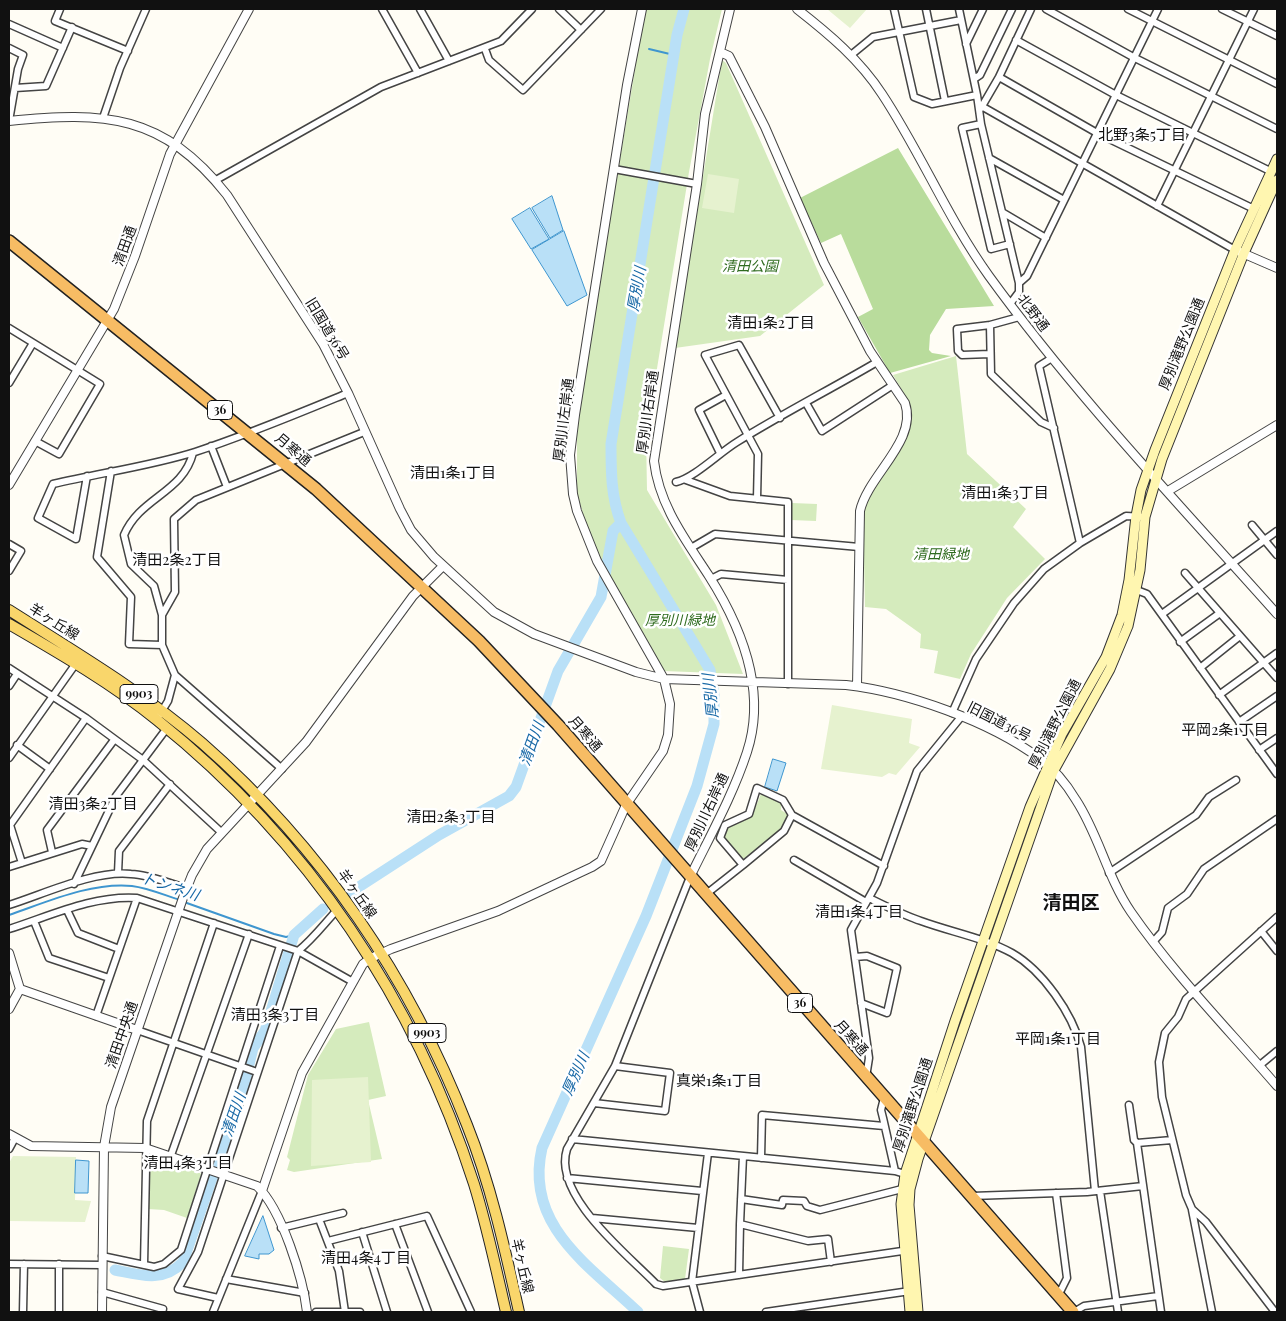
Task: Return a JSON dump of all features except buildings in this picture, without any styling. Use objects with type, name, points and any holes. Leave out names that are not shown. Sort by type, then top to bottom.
[{"type":"highway","name":"月寒通","points":[[9,241],[286,464],[423,587],[479,641],[558,725],[626,805],[1073,1312]]},
{"type":"main road","name":"厚別滝野公園通","points":[[1240,252],[1254,209],[1277,159]]},
{"type":"main road","name":"厚別滝野公園通","points":[[909,1250],[902,1219],[902,1190],[909,1175],[988,943],[1030,807],[1050,769],[1062,734],[1106,657],[1132,589],[1148,469],[1240,252],[1277,180]]},
{"type":"main road","name":"厚別滝野公園通","points":[[1141,517],[1226,285]]},
{"type":"main road","name":"羊ヶ丘線","points":[[9,610],[201,743],[257,795],[323,870],[382,953],[418,1014],[468,1126],[501,1234],[519,1312]]},
{"type":"main road","name":"羊ヶ丘線","points":[[9,624],[79,659]]},
{"type":"main road","name":"羊ヶ丘線","points":[[159,715],[167,728],[248,804],[307,870],[371,958],[425,1058],[455,1130],[485,1222],[506,1312]]},
{"type":"main road","name":"厚別滝野公園通","points":[[909,1175],[909,1250],[912,1291],[910,1312]]},
{"type":"main road","name":"厚別滝野公園通","points":[[912,1291],[918,1312]]},
{"type":"street","points":[[60,9],[55,21],[128,51]]},
{"type":"street","points":[[103,118],[146,9]]},
{"type":"street","name":"清田通","points":[[9,485],[107,320],[126,281],[174,144],[249,9]]},
{"type":"street","points":[[382,9],[418,73]]},
{"type":"street","points":[[420,9],[449,60]]},
{"type":"street","points":[[216,180],[381,87],[449,60],[485,49],[501,41],[532,9]]},
{"type":"street","points":[[559,9],[581,30]]},
{"type":"street","points":[[485,49],[489,60],[523,90],[602,9]]},
{"type":"street","name":"厚別川左岸通","points":[[371,958],[498,912],[601,861],[626,805],[655,765],[668,735],[670,704],[664,679],[597,561],[577,511],[573,494],[570,455],[614,170],[642,9]]},
{"type":"street","name":"厚別川右岸通","points":[[687,873],[747,753],[752,726],[752,683],[740,634],[710,579],[663,501],[654,461],[697,184],[705,114],[730,9]]},
{"type":"street","name":"北野通","points":[[797,9],[851,55],[881,93],[957,225],[1010,304],[1052,358],[1277,614]]},
{"type":"street","points":[[894,9],[914,97],[932,104],[977,94]]},
{"type":"street","points":[[926,9],[945,101]]},
{"type":"street","points":[[959,9],[981,108],[981,124],[1019,283],[1019,292],[1010,304]]},
{"type":"street","points":[[966,44],[983,9]]},
{"type":"street","points":[[974,79],[980,75],[1012,9]]},
{"type":"street","points":[[981,108],[999,77],[1030,11],[1021,9]]},
{"type":"street","points":[[1046,9],[1133,57],[1277,129]]},
{"type":"street","points":[[1128,9],[1277,84]]},
{"type":"street","points":[[1019,283],[1027,276],[1114,94],[1158,9]]},
{"type":"street","points":[[1222,9],[1277,36]]},
{"type":"street","points":[[1157,206],[1254,9]]},
{"type":"street","points":[[851,55],[873,37],[961,20]]},
{"type":"street","points":[[9,24],[62,48]]},
{"type":"street","points":[[15,88],[46,86],[72,27]]},
{"type":"street","points":[[1016,40],[1114,94],[1272,172]]},
{"type":"street","points":[[9,48],[23,55],[9,121]]},
{"type":"street","points":[[720,52],[729,56],[765,127],[813,242],[877,362],[894,385],[908,412],[908,423],[902,437],[862,502],[859,547],[857,686]]},
{"type":"street","points":[[999,77],[1097,133],[1254,209]]},
{"type":"street","points":[[981,108],[1240,252],[1277,268]]},
{"type":"street","name":"旧国道36号","points":[[9,121],[61,116],[103,118],[139,127],[174,144],[209,172],[323,344],[412,530],[443,566],[494,612],[534,634],[636,672],[681,681],[857,686],[902,695],[952,713],[1022,746],[1050,769],[1081,808],[1109,873],[1124,900],[1153,942],[1277,1086]]},
{"type":"street","points":[[981,124],[962,128],[991,249],[1010,244]]},
{"type":"street","points":[[989,158],[1064,200]]},
{"type":"street","points":[[614,170],[697,184]]},
{"type":"street","points":[[1002,212],[1046,238]]},
{"type":"street","points":[[990,354],[962,355],[958,351],[957,329],[990,325],[1019,316]]},
{"type":"street","points":[[990,325],[992,374],[1041,422],[1054,428]]},
{"type":"street","points":[[9,328],[100,384],[59,454],[35,441]]},
{"type":"street","points":[[9,383],[33,342]]},
{"type":"street","points":[[757,499],[758,454],[749,434],[705,355],[739,346],[780,418]]},
{"type":"street","points":[[1052,358],[1039,366],[1080,543]]},
{"type":"street","points":[[676,482],[686,480],[720,452],[749,434],[877,362]]},
{"type":"street","points":[[806,403],[822,432],[894,385]]},
{"type":"street","points":[[87,476],[76,540],[38,518],[53,484],[87,476],[193,453],[249,433],[348,393]]},
{"type":"street","points":[[720,452],[699,410],[726,395]]},
{"type":"street","points":[[1168,491],[1277,425]]},
{"type":"street","points":[[162,615],[175,592],[174,519],[196,500],[364,432]]},
{"type":"street","points":[[212,446],[227,487]]},
{"type":"street","points":[[193,453],[190,465],[179,480],[136,513],[124,535],[130,564],[154,586],[162,615],[162,645],[175,676],[282,769]]},
{"type":"street","points":[[112,471],[97,557],[131,597],[129,644],[162,645]]},
{"type":"street","points":[[686,480],[730,496],[788,502],[788,684]]},
{"type":"street","points":[[952,713],[976,659],[1014,602],[1044,568],[1080,543],[1126,516],[1141,517]]},
{"type":"street","points":[[1252,525],[1277,554]]},
{"type":"street","points":[[1162,614],[1277,531]]},
{"type":"street","points":[[690,548],[715,534],[859,547]]},
{"type":"street","points":[[9,544],[21,551],[9,571]]},
{"type":"street","name":"清田中央通","points":[[102,1312],[104,1147],[111,1108],[185,891],[207,849],[306,742],[397,617],[443,566]]},
{"type":"street","points":[[1185,573],[1277,678]]},
{"type":"street","points":[[710,579],[721,574],[788,580]]},
{"type":"street","points":[[1132,589],[1147,594],[1277,774]]},
{"type":"street","points":[[1180,642],[1220,613]]},
{"type":"street","points":[[1200,668],[1240,636]]},
{"type":"street","points":[[1219,695],[1277,653]]},
{"type":"street","points":[[9,758],[79,659]]},
{"type":"street","points":[[9,668],[86,718],[143,760],[221,832]]},
{"type":"street","points":[[9,686],[18,674]]},
{"type":"street","points":[[159,715],[168,701],[175,676]]},
{"type":"street","points":[[1239,722],[1277,696]]},
{"type":"street","points":[[866,1077],[869,1065],[851,930],[884,866],[917,771],[961,717]]},
{"type":"street","points":[[22,863],[10,825],[86,718]]},
{"type":"street","points":[[74,884],[116,796],[167,728]]},
{"type":"street","points":[[1259,750],[1277,738]]},
{"type":"street","points":[[52,852],[47,830],[114,740]]},
{"type":"street","points":[[17,745],[50,769]]},
{"type":"street","points":[[1109,873],[1196,815],[1209,797],[1236,780]]},
{"type":"street","points":[[118,873],[119,851],[170,784]]},
{"type":"street","points":[[742,865],[720,838],[725,824],[749,814],[756,788],[783,800],[792,815],[884,866]]},
{"type":"street","points":[[705,895],[784,831],[792,815]]},
{"type":"street","points":[[1153,942],[1162,932],[1168,908],[1187,894],[1204,869],[1277,820]]},
{"type":"street","points":[[9,867],[82,844],[92,846]]},
{"type":"street","points":[[794,860],[868,900],[919,920],[988,943],[1013,954],[1035,972],[1057,998],[1074,1025],[1083,1061],[1097,1191],[1118,1312]]},
{"type":"street","points":[[9,905],[100,876],[118,873],[142,875],[185,891]]},
{"type":"street","points":[[687,873],[614,1066],[572,1139],[565,1156],[567,1178],[577,1201],[656,1284],[663,1286],[909,1250]]},
{"type":"street","points":[[9,929],[100,899],[116,897],[136,898],[179,909],[296,951],[353,982]]},
{"type":"street","points":[[96,1016],[136,898]]},
{"type":"street","points":[[68,910],[78,932],[119,949]]},
{"type":"street","points":[[218,1298],[178,1289],[198,1252],[255,1071],[296,951],[312,940],[319,928],[337,910]]},
{"type":"street","points":[[1214,1311],[1192,1209],[1172,1140],[1159,1080],[1159,1062],[1165,1033],[1178,1018],[1186,999],[1194,989],[1277,917]]},
{"type":"street","points":[[34,921],[49,958],[108,978]]},
{"type":"street","points":[[144,1265],[147,1121],[214,923]]},
{"type":"street","points":[[1261,931],[1277,951]]},
{"type":"street","points":[[170,1158],[249,934]]},
{"type":"street","points":[[102,1256],[154,1267],[164,1264],[181,1250],[283,947]]},
{"type":"street","points":[[9,953],[20,989],[9,1009]]},
{"type":"street","points":[[855,957],[867,956],[897,968],[887,1013],[861,1003]]},
{"type":"street","points":[[213,1312],[262,1191],[302,1073],[363,964],[371,958]]},
{"type":"street","points":[[20,989],[255,1071]]},
{"type":"street","points":[[1260,1065],[1277,1051]]},
{"type":"street","points":[[594,1103],[666,1111],[670,1072],[614,1066]]},
{"type":"street","points":[[884,1098],[881,1110],[895,1171]]},
{"type":"street","points":[[1129,1104],[1134,1140],[1137,1143],[1161,1312]]},
{"type":"street","points":[[761,1158],[762,1115],[884,1126]]},
{"type":"street","points":[[9,1149],[12,1136],[31,1146],[145,1148],[257,1186],[262,1191],[296,1261],[305,1293],[307,1312]]},
{"type":"street","points":[[572,1139],[895,1171],[909,1175]]},
{"type":"street","points":[[1137,1143],[1172,1140]]},
{"type":"street","points":[[700,1312],[692,1282],[708,1153]]},
{"type":"street","points":[[739,1275],[740,1199],[743,1156]]},
{"type":"street","points":[[567,1178],[702,1190]]},
{"type":"street","points":[[972,1196],[1097,1191],[1143,1186]]},
{"type":"street","points":[[740,1199],[782,1205],[783,1200],[804,1201],[807,1206],[820,1210],[902,1190]]},
{"type":"street","points":[[1056,1193],[1067,1278],[1058,1296]]},
{"type":"street","points":[[1192,1209],[1206,1222],[1275,1312]]},
{"type":"street","points":[[281,1228],[343,1212]]},
{"type":"street","points":[[328,1241],[427,1216],[471,1312]]},
{"type":"street","points":[[592,1218],[698,1228]]},
{"type":"street","points":[[319,1219],[339,1271],[345,1312]]},
{"type":"street","points":[[395,1224],[428,1312]]},
{"type":"street","points":[[740,1224],[808,1241],[828,1240],[831,1262]]},
{"type":"street","points":[[362,1232],[387,1312]]},
{"type":"street","points":[[9,1264],[102,1265]]},
{"type":"street","points":[[23,1312],[24,1264]]},
{"type":"street","points":[[59,1312],[60,1264]]},
{"type":"street","points":[[226,1279],[305,1293]]},
{"type":"street","points":[[766,1312],[912,1291]]},
{"type":"street","points":[[102,1292],[163,1309],[162,1312]]},
{"type":"street","points":[[1073,1312],[1084,1306],[1116,1300],[1158,1296]]},
{"type":"street","points":[[316,1312],[360,1312]]},
{"type":"green space","name":"厚別川緑地","points":[[645,9],[722,9],[710,59],[689,172],[646,436],[647,490],[716,605],[743,674],[663,671],[591,541],[577,493],[577,418]]},
{"type":"green space","points":[[827,9],[867,9],[850,28]]},
{"type":"green space","name":"清田公園","points":[[722,60],[726,63],[824,285],[760,336],[675,348]]},
{"type":"green space","points":[[898,148],[994,306],[946,309],[930,335],[929,350],[932,353],[951,356],[890,373],[858,317],[873,309],[841,234],[821,243],[800,198]]},
{"type":"green space","points":[[708,174],[739,179],[734,213],[702,208]]},
{"type":"green space","name":"清田緑地","points":[[956,356],[967,454],[1026,509],[1013,527],[1045,559],[1007,598],[971,654],[960,679],[934,673],[938,651],[920,648],[921,634],[886,609],[865,607],[863,510],[881,476],[908,435],[910,404],[893,375]]},
{"type":"green space","points":[[792,503],[817,504],[816,521],[791,520]]},
{"type":"green space","points":[[832,705],[912,719],[909,743],[920,747],[896,775],[889,773],[882,777],[821,769]]},
{"type":"green space","points":[[761,794],[781,803],[781,810],[789,815],[781,831],[743,859],[723,838],[726,829],[752,816]]},
{"type":"green space","points":[[369,1022],[386,1096],[368,1100],[382,1159],[294,1172],[287,1170],[290,1160],[287,1157],[308,1075],[336,1029]]},
{"type":"green space","points":[[368,1077],[371,1162],[311,1166],[312,1080]]},
{"type":"green space","points":[[13,1156],[76,1157],[75,1200],[91,1201],[85,1222],[9,1221],[9,1163]]},
{"type":"green space","points":[[150,1156],[196,1170],[201,1174],[187,1218],[164,1210],[148,1209]]},
{"type":"green space","points":[[663,1246],[689,1249],[685,1279],[665,1282],[660,1278]]},
{"type":"water","points":[[552,196],[563,230],[550,238],[532,208]]},
{"type":"water","points":[[530,208],[549,239],[531,249],[512,219]]},
{"type":"water","points":[[564,231],[587,295],[567,306],[532,250]]},
{"type":"water","points":[[773,759],[786,763],[777,791],[765,787]]},
{"type":"water","points":[[76,1160],[89,1161],[88,1193],[75,1193]]},
{"type":"water","points":[[263,1216],[274,1250],[269,1254],[259,1254],[259,1259],[245,1256]]},
{"type":"waterway","name":"厚別川","points":[[638,1312],[600,1278],[565,1242],[552,1222],[543,1200],[539,1176],[542,1148],[646,916],[697,786],[714,724],[714,695],[710,670],[621,523],[613,494],[612,474],[611,444],[677,35],[684,9]]},
{"type":"waterway","points":[[649,49],[674,55]]},
{"type":"waterway","name":"清田川","points":[[351,892],[439,835],[509,796],[516,787],[558,671],[601,597],[613,531],[621,523]]},
{"type":"waterway","name":"トンネ川","points":[[9,915],[69,894],[101,887],[132,886],[180,900]]},
{"type":"waterway","name":"トンネ川","points":[[184,902],[274,934],[286,937],[294,935]]},
{"type":"waterway","name":"清田川","points":[[115,1270],[151,1276],[167,1273],[183,1262],[244,1085],[253,1048],[265,1031],[294,935],[323,909]]},
{"type":"district","name":"北野3条5丁目","points":[[1142,135]]},
{"type":"district","name":"清田1条2丁目","points":[[771,323]]},
{"type":"district","name":"清田1条1丁目","points":[[453,473]]},
{"type":"district","name":"清田1条3丁目","points":[[1005,493]]},
{"type":"district","name":"清田2条2丁目","points":[[177,560]]},
{"type":"district","name":"平岡2条1丁目","points":[[1225,730]]},
{"type":"district","name":"清田3条2丁目","points":[[93,804]]},
{"type":"district","name":"清田2条3丁目","points":[[451,817]]},
{"type":"district","name":"清田区","points":[[1071,903]]},
{"type":"district","name":"清田1条4丁目","points":[[859,912]]},
{"type":"district","name":"清田3条3丁目","points":[[275,1015]]},
{"type":"district","name":"平岡1条1丁目","points":[[1058,1039]]},
{"type":"district","name":"真栄1条1丁目","points":[[719,1081]]},
{"type":"district","name":"清田4条3丁目","points":[[188,1163]]},
{"type":"district","name":"清田4条4丁目","points":[[366,1258]]}]
